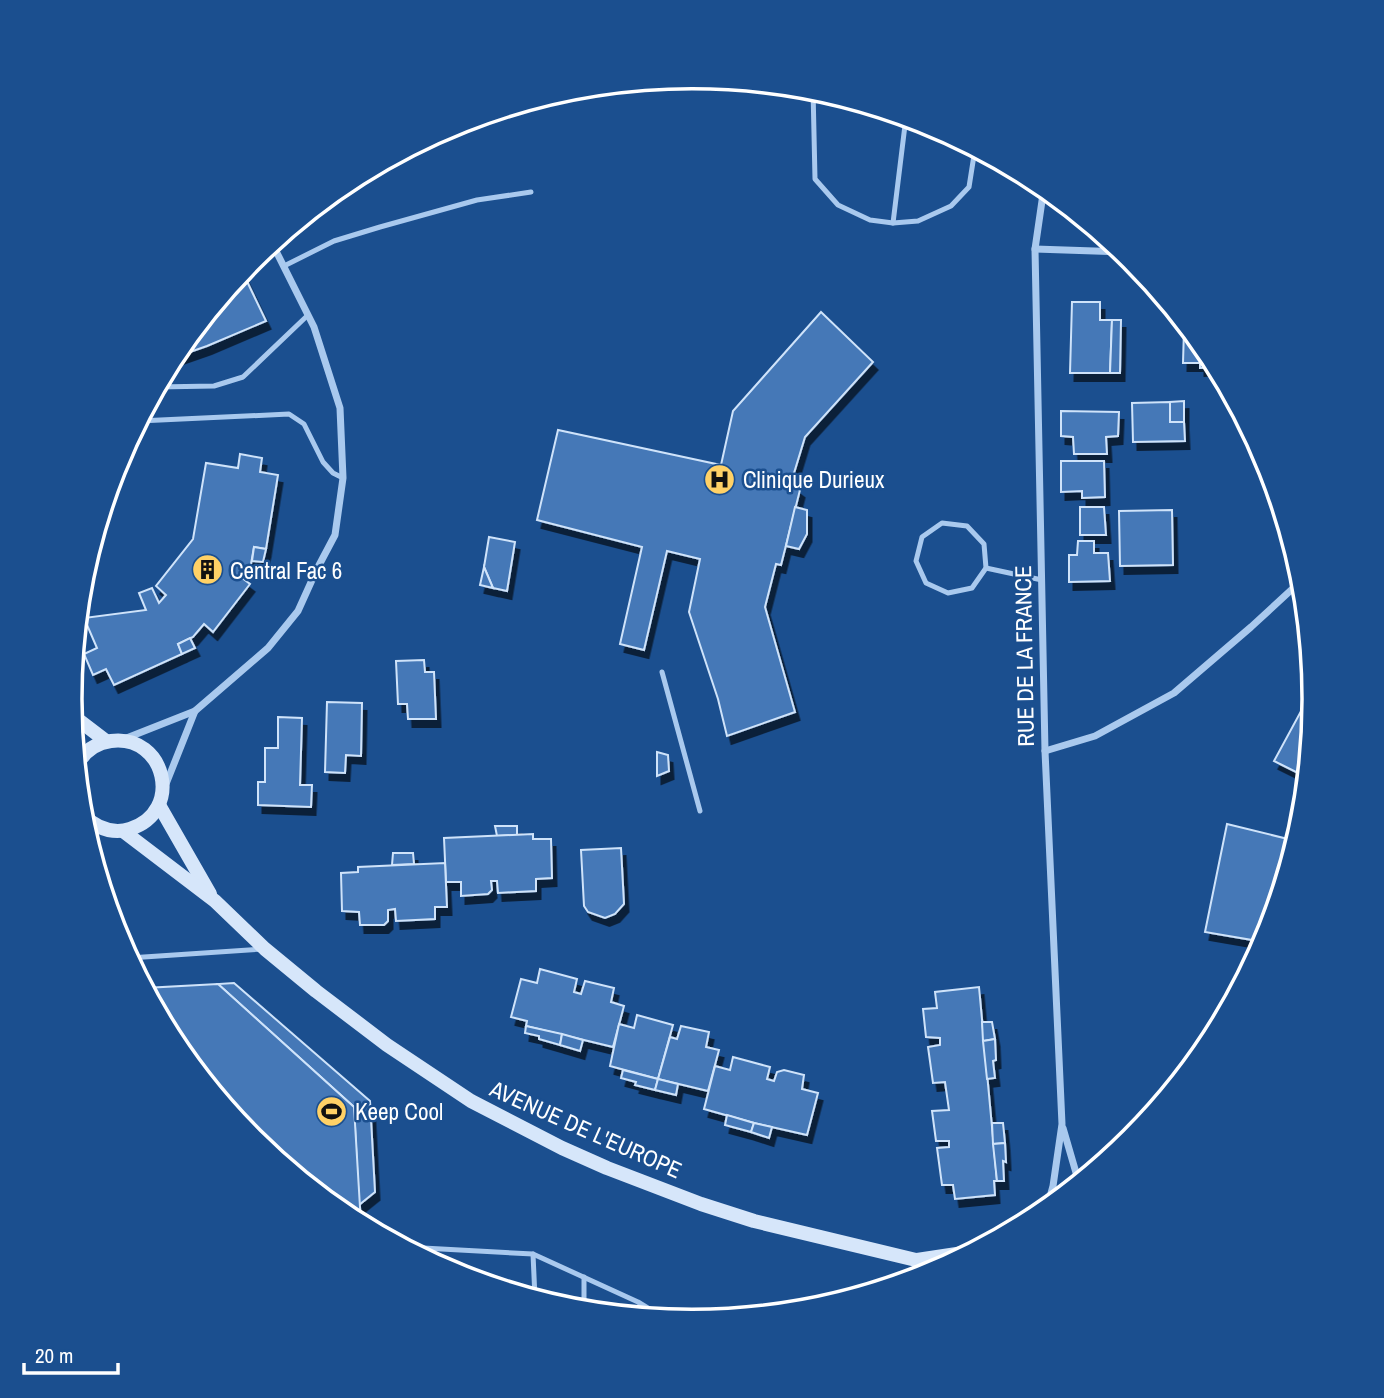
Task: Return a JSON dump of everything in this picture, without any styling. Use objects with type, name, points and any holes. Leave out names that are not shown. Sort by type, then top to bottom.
[{"type":"street","name":"RUE DE LA FRANCE","points":[[1042,200],[1035,249],[1045,751],[1062,1124],[1052,1191]]},
{"type":"street","points":[[1035,249],[1106,252]]},
{"type":"street","points":[[85,753],[93,747],[195,711],[268,648],[298,611],[335,534],[343,478],[340,408],[314,327],[277,253]]},
{"type":"street","points":[[1045,751],[1095,736],[1174,693],[1292,589]]},
{"type":"street","points":[[96,828],[123,831],[138,827],[151,817],[195,711]]},
{"type":"street","points":[[83,722],[114,741]]},
{"type":"street","name":"AVENUE DE L'EUROPE","points":[[114,741],[135,744],[147,751],[157,762],[162,776],[161,798],[215,901]]},
{"type":"street","name":"AVENUE DE L'EUROPE","points":[[123,831],[215,901],[265,949],[387,1045],[471,1101],[562,1148],[701,1204],[754,1221],[923,1263]]},
{"type":"street","name":"RUE DE LA FRANCE","points":[[1062,1124],[1076,1172]]},
{"type":"street","name":"AVENUE DE L'EUROPE","points":[[916,1260],[937,1257]]},
{"type":"lane","points":[[813,102],[815,179],[838,205],[870,220],[893,223],[918,221],[951,206],[970,187],[974,158]]},
{"type":"lane","points":[[893,223],[905,128]]},
{"type":"lane","points":[[284,266],[334,242],[380,227],[477,200],[531,192]]},
{"type":"lane","points":[[168,387],[214,386],[243,377],[308,315]]},
{"type":"lane","points":[[150,421],[289,414],[304,425],[323,462],[333,473],[343,478]]},
{"type":"lane","points":[[942,523],[967,526],[984,544],[986,568],[972,588],[948,593],[926,583],[916,561],[922,537],[942,523]]},
{"type":"lane","points":[[986,568],[1042,580]]},
{"type":"lane","points":[[662,672],[700,811]]},
{"type":"lane","points":[[140,957],[265,949]]},
{"type":"lane","points":[[429,1249],[533,1254],[645,1306]]},
{"type":"lane","points":[[533,1254],[535,1288]]},
{"type":"lane","points":[[584,1277],[584,1299]]},
{"type":"building","points":[[248,282],[266,321],[191,352]]},
{"type":"building","points":[[1072,302],[1100,302],[1100,320],[1112,320],[1110,373],[1070,373]]},
{"type":"building","points":[[821,312],[873,362],[805,437],[791,483],[800,490],[781,565],[776,564],[765,607],[795,712],[727,736],[718,699],[689,612],[700,559],[667,551],[644,650],[620,644],[642,547],[537,520],[558,430],[721,465],[733,411]]},
{"type":"building","points":[[1112,320],[1121,320],[1120,373],[1110,373]]},
{"type":"building","points":[[1184,339],[1204,368],[1200,368],[1200,363],[1183,363]]},
{"type":"building","points":[[1184,401],[1184,422],[1170,422],[1170,402]]},
{"type":"building","points":[[1170,402],[1170,422],[1184,422],[1185,441],[1133,442],[1132,403]]},
{"type":"building","points":[[1061,411],[1119,412],[1118,436],[1106,437],[1107,454],[1074,454],[1073,437],[1061,436]]},
{"type":"building","name":"Central Fac 6","points":[[240,454],[262,458],[260,472],[278,475],[266,549],[254,547],[251,564],[241,577],[250,584],[213,632],[204,624],[193,637],[178,644],[182,654],[114,685],[106,669],[93,675],[84,654],[97,648],[87,624],[87,618],[146,610],[139,593],[152,588],[159,603],[166,595],[156,586],[193,539],[206,463],[238,468]]},
{"type":"building","points":[[1061,461],[1104,461],[1105,497],[1082,498],[1082,491],[1061,492]]},
{"type":"building","points":[[795,507],[807,510],[807,534],[799,549],[786,546]]},
{"type":"building","points":[[1080,507],[1104,507],[1106,535],[1080,535]]},
{"type":"building","points":[[1172,510],[1173,565],[1120,566],[1119,511]]},
{"type":"building","points":[[489,537],[515,542],[507,591],[493,588],[484,567]]},
{"type":"building","points":[[1078,541],[1094,541],[1094,553],[1108,553],[1110,581],[1069,582],[1069,555],[1077,555]]},
{"type":"building","points":[[254,547],[266,549],[263,562],[252,561]]},
{"type":"building","points":[[484,567],[493,588],[480,585]]},
{"type":"building","points":[[190,638],[195,648],[182,654],[178,644]]},
{"type":"building","points":[[424,660],[425,672],[434,672],[436,719],[408,719],[407,704],[398,704],[396,661]]},
{"type":"building","points":[[327,702],[362,703],[361,756],[346,755],[345,773],[325,772]]},
{"type":"building","points":[[1301,710],[1297,773],[1274,761]]},
{"type":"building","points":[[278,717],[302,718],[300,785],[312,785],[311,807],[258,805],[258,782],[265,782],[265,748],[278,748]]},
{"type":"building","points":[[657,752],[668,755],[669,771],[657,776]]},
{"type":"building","points":[[1227,824],[1285,838],[1269,895],[1252,940],[1205,932]]},
{"type":"building","points":[[495,826],[517,826],[517,835],[497,836]]},
{"type":"building","points":[[533,834],[533,839],[551,839],[552,878],[536,879],[536,891],[498,893],[497,881],[491,881],[492,890],[488,894],[461,896],[461,882],[446,882],[444,838]]},
{"type":"building","points":[[621,848],[624,904],[615,914],[605,918],[588,912],[584,906],[581,850]]},
{"type":"building","points":[[393,853],[413,853],[414,864],[392,865]]},
{"type":"building","points":[[445,863],[447,907],[435,907],[435,919],[396,921],[395,909],[388,910],[388,921],[384,925],[360,925],[359,912],[342,911],[341,873],[358,872],[358,867]]},
{"type":"building","points":[[540,969],[577,979],[574,992],[581,994],[585,981],[614,988],[611,1002],[624,1006],[613,1047],[526,1026],[527,1021],[511,1017],[521,979],[537,983]]},
{"type":"building","points":[[234,983],[370,1101],[375,1192],[359,1205],[354,1107],[218,984]]},
{"type":"building","points":[[218,984],[354,1107],[360,1210],[290,1157],[234,1101],[185,1038],[155,987]]},
{"type":"building","points":[[979,987],[997,1181],[994,1181],[995,1195],[955,1199],[953,1185],[942,1185],[937,1148],[949,1147],[949,1141],[936,1141],[932,1111],[949,1110],[945,1082],[933,1083],[928,1047],[940,1045],[940,1038],[926,1037],[923,1009],[937,1008],[935,992]]},
{"type":"building","points":[[637,1015],[673,1025],[658,1079],[610,1066],[619,1024],[634,1028]]},
{"type":"building","points":[[982,1022],[992,1022],[995,1039],[983,1041]]},
{"type":"building","points":[[526,1026],[562,1034],[560,1045],[525,1033]]},
{"type":"building","points":[[681,1026],[709,1032],[706,1047],[719,1050],[708,1091],[658,1079],[670,1037],[677,1039]]},
{"type":"building","points":[[562,1034],[583,1040],[580,1051],[560,1045]]},
{"type":"building","points":[[995,1039],[995,1078],[987,1079],[983,1041]]},
{"type":"building","points":[[733,1057],[770,1067],[767,1079],[774,1081],[777,1072],[784,1070],[804,1075],[802,1089],[818,1093],[807,1135],[704,1109],[715,1066],[730,1070]]},
{"type":"building","points":[[623,1070],[658,1079],[655,1090],[621,1078]]},
{"type":"building","points":[[658,1079],[678,1084],[676,1095],[655,1090]]},
{"type":"building","points":[[727,1115],[754,1123],[751,1132],[725,1125]]},
{"type":"building","points":[[754,1123],[772,1127],[769,1138],[751,1132]]},
{"type":"building","points":[[992,1123],[1003,1123],[1005,1143],[993,1144]]},
{"type":"building","points":[[1005,1143],[1004,1181],[997,1181],[993,1144]]},
{"type":"place","name":"Clinique Durieux","points":[[720,479]]},
{"type":"place","name":"Central Fac 6","points":[[207,570]]},
{"type":"place","name":"Keep Cool","points":[[332,1111]]}]
